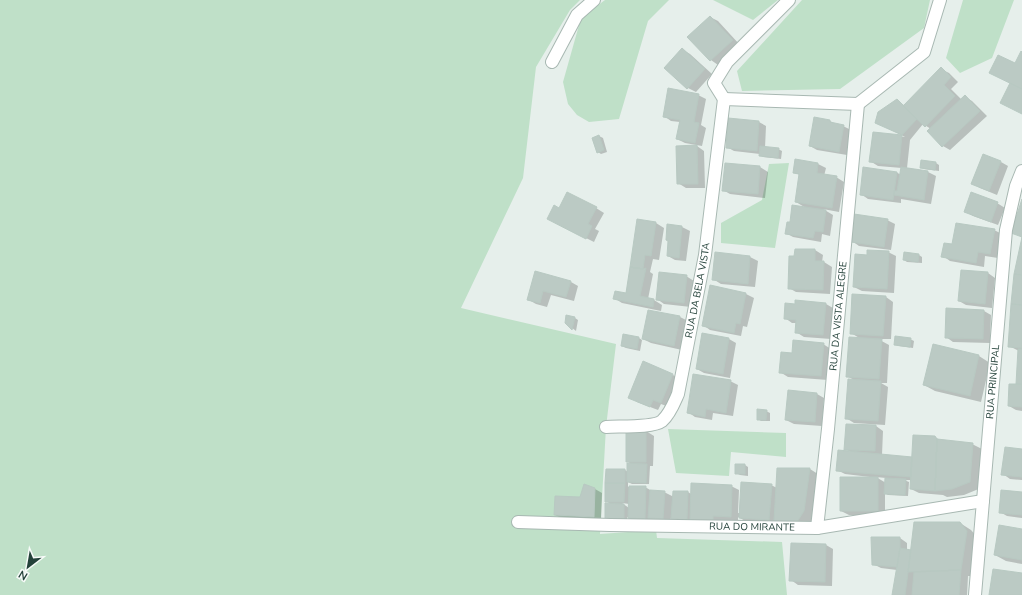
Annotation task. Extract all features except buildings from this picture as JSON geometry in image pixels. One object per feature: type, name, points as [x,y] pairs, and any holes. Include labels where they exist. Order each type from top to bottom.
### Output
[{"type":"street","points":[[552,62],[576,15],[594,0]]},
{"type":"street","points":[[789,0],[727,62],[714,83],[724,99],[858,104],[924,52],[940,0]]},
{"type":"street","name":"RUA DA BELA VISTA","points":[[606,427],[646,425],[661,422],[670,411],[678,394],[705,255],[724,99]]},
{"type":"street","name":"RUA DA VISTA ALEGRE","points":[[817,528],[828,429],[858,104]]},
{"type":"street","name":"RUA PRINCIPAL","points":[[975,595],[1006,230],[1016,186],[1022,171]]},
{"type":"street","name":"RUA DO MIRANTE","points":[[518,522],[610,526],[817,528],[983,501]]},
{"type":"green space","points":[[0,0],[580,0],[570,10],[536,67],[523,178],[461,308],[616,344],[606,427],[600,534],[656,530],[657,538],[782,542],[787,595],[0,595]]},
{"type":"green space","points":[[605,0],[669,0],[648,21],[619,119],[589,122],[577,115],[568,104],[563,82],[581,18]]},
{"type":"green space","points":[[713,0],[778,0],[753,20]]},
{"type":"green space","points":[[802,0],[930,0],[924,28],[840,89],[742,91],[737,71]]},
{"type":"green space","points":[[963,0],[1014,0],[992,58],[960,73],[946,58]]},
{"type":"green space","points":[[789,163],[775,248],[721,243],[721,223],[762,200],[769,164]]},
{"type":"green space","points":[[668,429],[786,433],[786,457],[731,452],[729,476],[676,473]]}]
